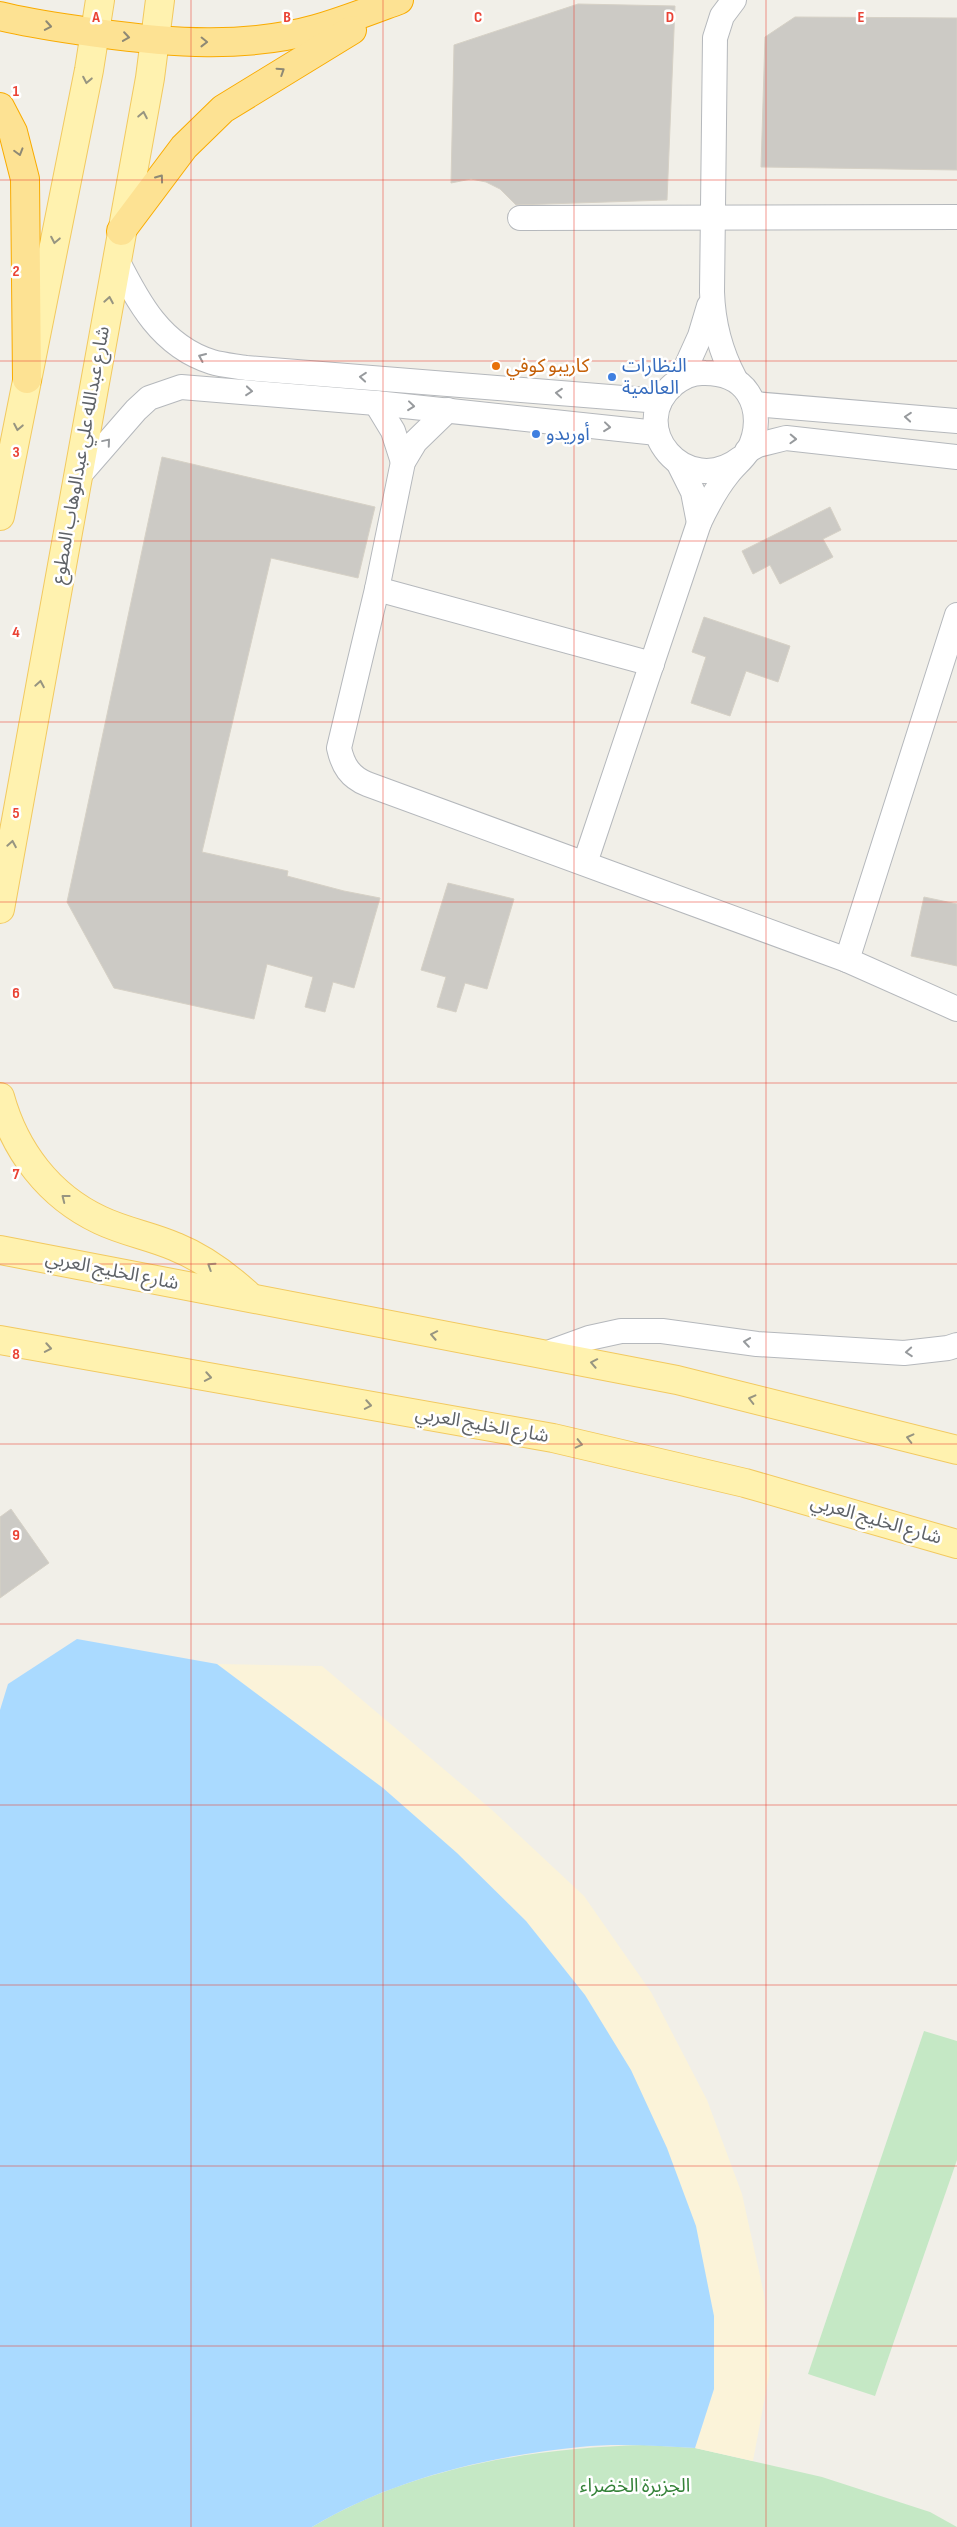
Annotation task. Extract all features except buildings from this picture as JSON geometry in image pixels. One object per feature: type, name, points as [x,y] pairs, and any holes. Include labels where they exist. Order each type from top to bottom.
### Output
[{"type":"highway","points":[[0,16],[56,28],[155,41],[212,42],[282,36],[316,29],[399,0]]},
{"type":"highway","points":[[121,231],[184,147],[223,109],[316,50],[406,0]]},
{"type":"highway","points":[[0,107],[13,132],[25,178],[27,379]]},
{"type":"main road","points":[[0,516],[96,32],[100,0]]},
{"type":"main road","name":"شارع عبدالله علي عبدالوهاب المطوع","points":[[0,909],[155,41],[160,0]]},
{"type":"main road","points":[[0,1097],[8,1122],[23,1153],[45,1180],[65,1198],[100,1220],[195,1255],[215,1267],[249,1296]]},
{"type":"main road","name":"شارع الخليج العربي","points":[[0,1250],[249,1296],[447,1337],[677,1380],[957,1450]]},
{"type":"main road","name":"شارع الخليج العربي","points":[[0,1340],[553,1438],[745,1483],[957,1544]]},
{"type":"street","points":[[585,863],[699,523],[717,489],[744,455],[756,428],[754,404],[747,391],[735,379],[720,346],[713,310],[712,292],[715,38],[722,16],[734,0]]},
{"type":"street","points":[[520,218],[957,217]]},
{"type":"street","points":[[116,258],[139,302],[155,325],[181,348],[211,361],[246,368],[660,401]]},
{"type":"street","points":[[681,378],[700,336],[712,292]]},
{"type":"street","points":[[735,379],[713,373],[695,372],[681,378],[669,388],[660,401],[656,417],[657,433],[669,456],[679,464],[689,469],[711,472],[732,465],[758,444],[786,438],[957,457]]},
{"type":"street","points":[[76,479],[123,423],[149,398],[181,387],[376,403],[657,433]]},
{"type":"street","points":[[376,403],[393,431],[403,462]]},
{"type":"street","points":[[754,404],[957,421]]},
{"type":"street","points":[[448,410],[415,442],[403,462],[377,589],[339,748],[344,766],[350,774],[367,784],[847,960],[957,1009]]},
{"type":"street","points":[[679,464],[693,492],[699,523]]},
{"type":"street","points":[[377,589],[652,664]]},
{"type":"street","points":[[847,960],[957,615]]},
{"type":"street","points":[[545,1354],[589,1338],[621,1331],[662,1331],[757,1344],[904,1353],[948,1348],[957,1345]]},
{"type":"green space","points":[[924,2031],[957,2041],[957,2160],[875,2396],[808,2374]]},
{"type":"green space","name":"الجزيرة الخضراء","points":[[644,2445],[695,2448],[822,2477],[930,2512],[957,2527],[312,2527],[350,2507],[390,2490],[430,2476],[472,2465],[558,2451]]},
{"type":"sand","points":[[217,1664],[322,1666],[492,1810],[584,1896],[651,1992],[707,2100],[742,2194],[764,2294],[770,2370],[753,2461],[695,2448],[714,2389],[714,2316],[585,1995],[526,1921],[457,1853],[383,1788]]},
{"type":"water","points":[[77,1639],[217,1664],[383,1788],[457,1853],[526,1921],[585,1995],[631,2070],[667,2148],[696,2226],[714,2316],[714,2389],[695,2448],[638,2445],[594,2446],[545,2451],[476,2464],[408,2483],[343,2510],[312,2527],[0,2527],[0,1710],[8,1684]]},
{"type":"place","name":"كاريبو كوفي","points":[[496,366]]},
{"type":"place","name":"النظارات العالمية","points":[[612,377]]},
{"type":"place","name":"أوريدو","points":[[536,434]]}]
